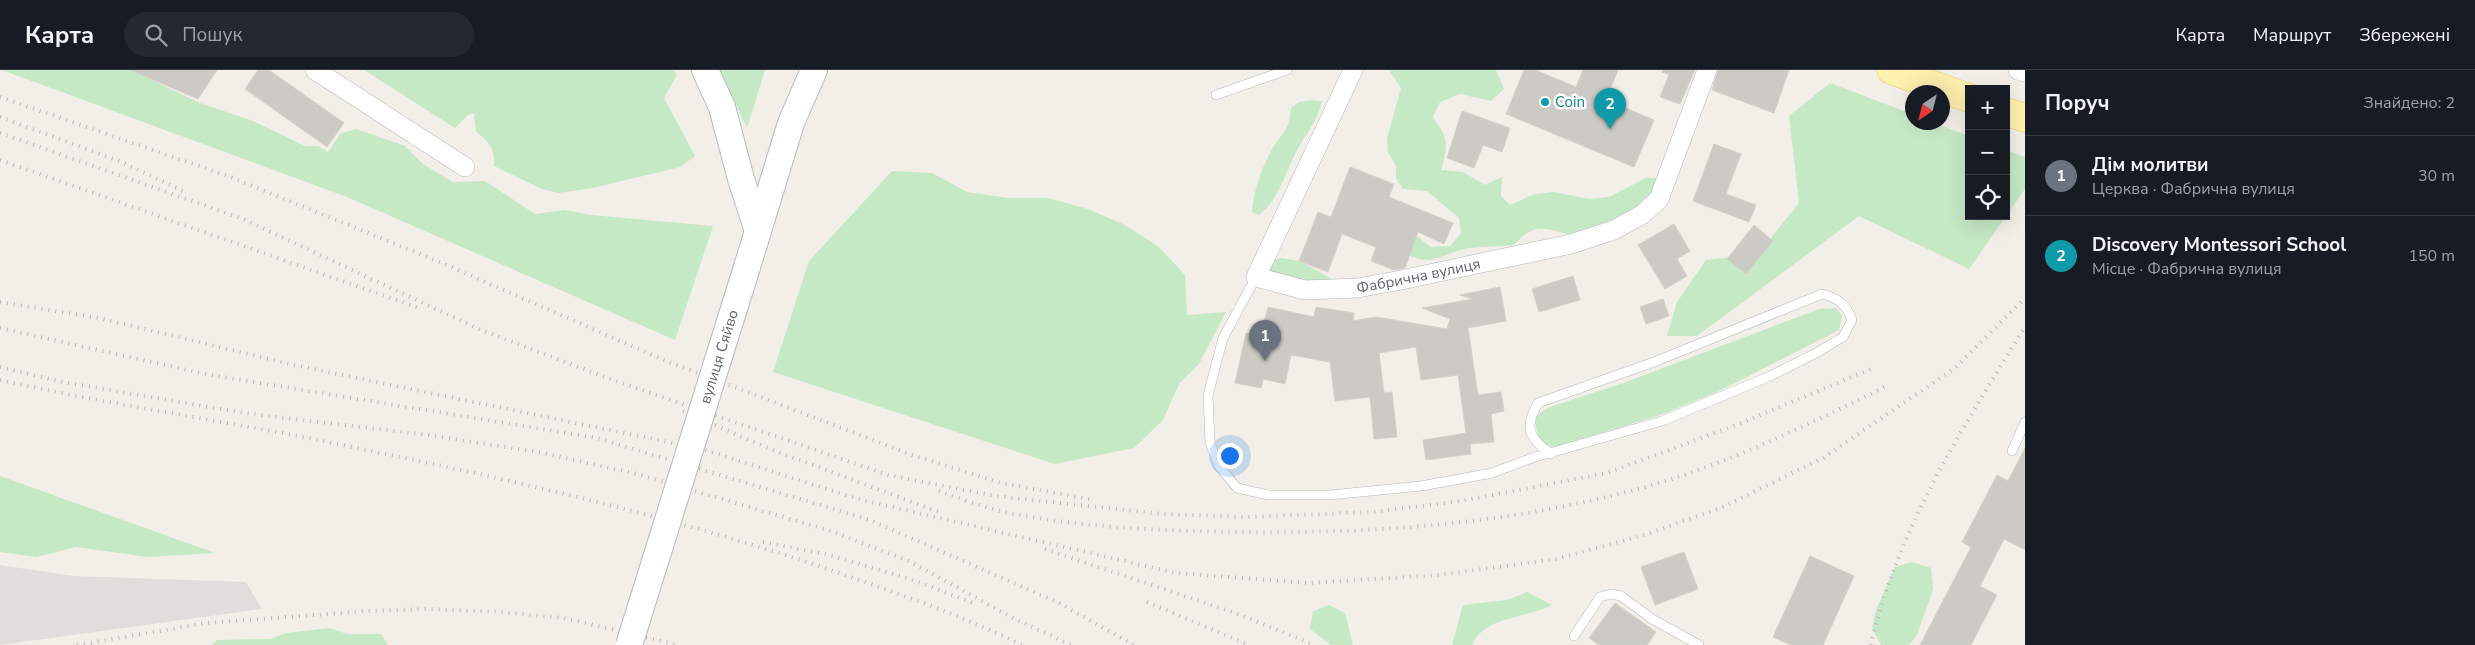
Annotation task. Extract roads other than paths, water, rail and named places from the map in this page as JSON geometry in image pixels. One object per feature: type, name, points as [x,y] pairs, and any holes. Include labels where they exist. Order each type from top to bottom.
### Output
[{"type":"main road","points":[[705,70],[722,107],[741,179],[758,230]]},
{"type":"main road","name":"вулиця Сяйво","points":[[629,645],[791,123],[814,70]]},
{"type":"main road","points":[[1891,70],[1965,97]]},
{"type":"main road","points":[[2010,113],[2025,118]]},
{"type":"street","points":[[315,70],[465,167]]},
{"type":"street","points":[[1256,277],[1353,70]]},
{"type":"street","name":"Фабрична вулиця","points":[[1256,277],[1305,290],[1358,288],[1571,244],[1614,230],[1642,214],[1659,199],[1707,70]]},
{"type":"street","points":[[2018,70],[2025,72]]},
{"type":"lane","points":[[1216,95],[1286,70]]},
{"type":"lane","points":[[1256,277],[1223,338],[1208,396],[1210,443],[1219,466],[1238,488],[1268,495],[1330,495],[1421,486],[1492,473],[1662,421],[1768,377],[1843,337],[1852,320],[1846,306],[1832,297],[1822,294],[1654,362],[1538,403],[1529,418],[1531,433],[1538,445],[1551,454]]},
{"type":"lane","points":[[2012,451],[2025,422]]},
{"type":"lane","points":[[1574,636],[1600,597],[1611,594],[1622,596],[1652,619],[1699,645]]},
{"type":"railway","points":[[0,97],[228,176],[444,264],[664,360],[912,455],[1001,483],[1094,500]]},
{"type":"railway","points":[[0,117],[119,161],[185,192]]},
{"type":"railway","points":[[0,133],[243,219],[481,330],[610,379],[888,475],[995,496],[1163,514],[1248,517],[1373,512],[1461,501],[1607,473],[1731,427],[1871,369]]},
{"type":"railway","points":[[0,160],[422,309]]},
{"type":"railway","points":[[0,302],[99,318],[294,365],[702,449],[858,499],[1176,573],[1308,583],[1440,575],[1556,559],[1638,537],[1721,508],[1823,458],[1955,368],[2025,298]]},
{"type":"railway","points":[[1871,645],[1897,560],[1934,480],[1978,403],[2025,327]]},
{"type":"railway","points":[[0,328],[205,374],[597,438],[870,520],[1057,602],[1134,645]]},
{"type":"railway","points":[[0,367],[63,382],[244,413],[428,435],[538,452],[637,474],[831,531],[911,562],[1011,617],[1071,645]]},
{"type":"railway","points":[[0,380],[371,451],[558,492],[620,508],[681,524],[804,561],[942,610],[1022,645]]},
{"type":"railway","points":[[939,491],[1004,512],[1063,522],[1123,528],[1183,531],[1292,532],[1388,529],[1436,525],[1532,512],[1580,503],[1660,483],[1758,446],[1885,387]]},
{"type":"railway","points":[[683,411],[770,449],[939,512]]},
{"type":"railway","points":[[763,542],[829,555],[910,579],[976,604]]},
{"type":"railway","points":[[1045,549],[1235,613],[1315,645]]},
{"type":"railway","points":[[1147,602],[1249,645]]},
{"type":"railway","points":[[77,645],[207,623],[366,611],[429,609],[500,612],[564,618],[678,645]]},
{"type":"place","name":"Coin","points":[[1545,102]]},
{"type":"place","name":"Discovery Montessori School","points":[[1610,129]]},
{"type":"place","name":"Дім молитви","points":[[1265,361]]}]
